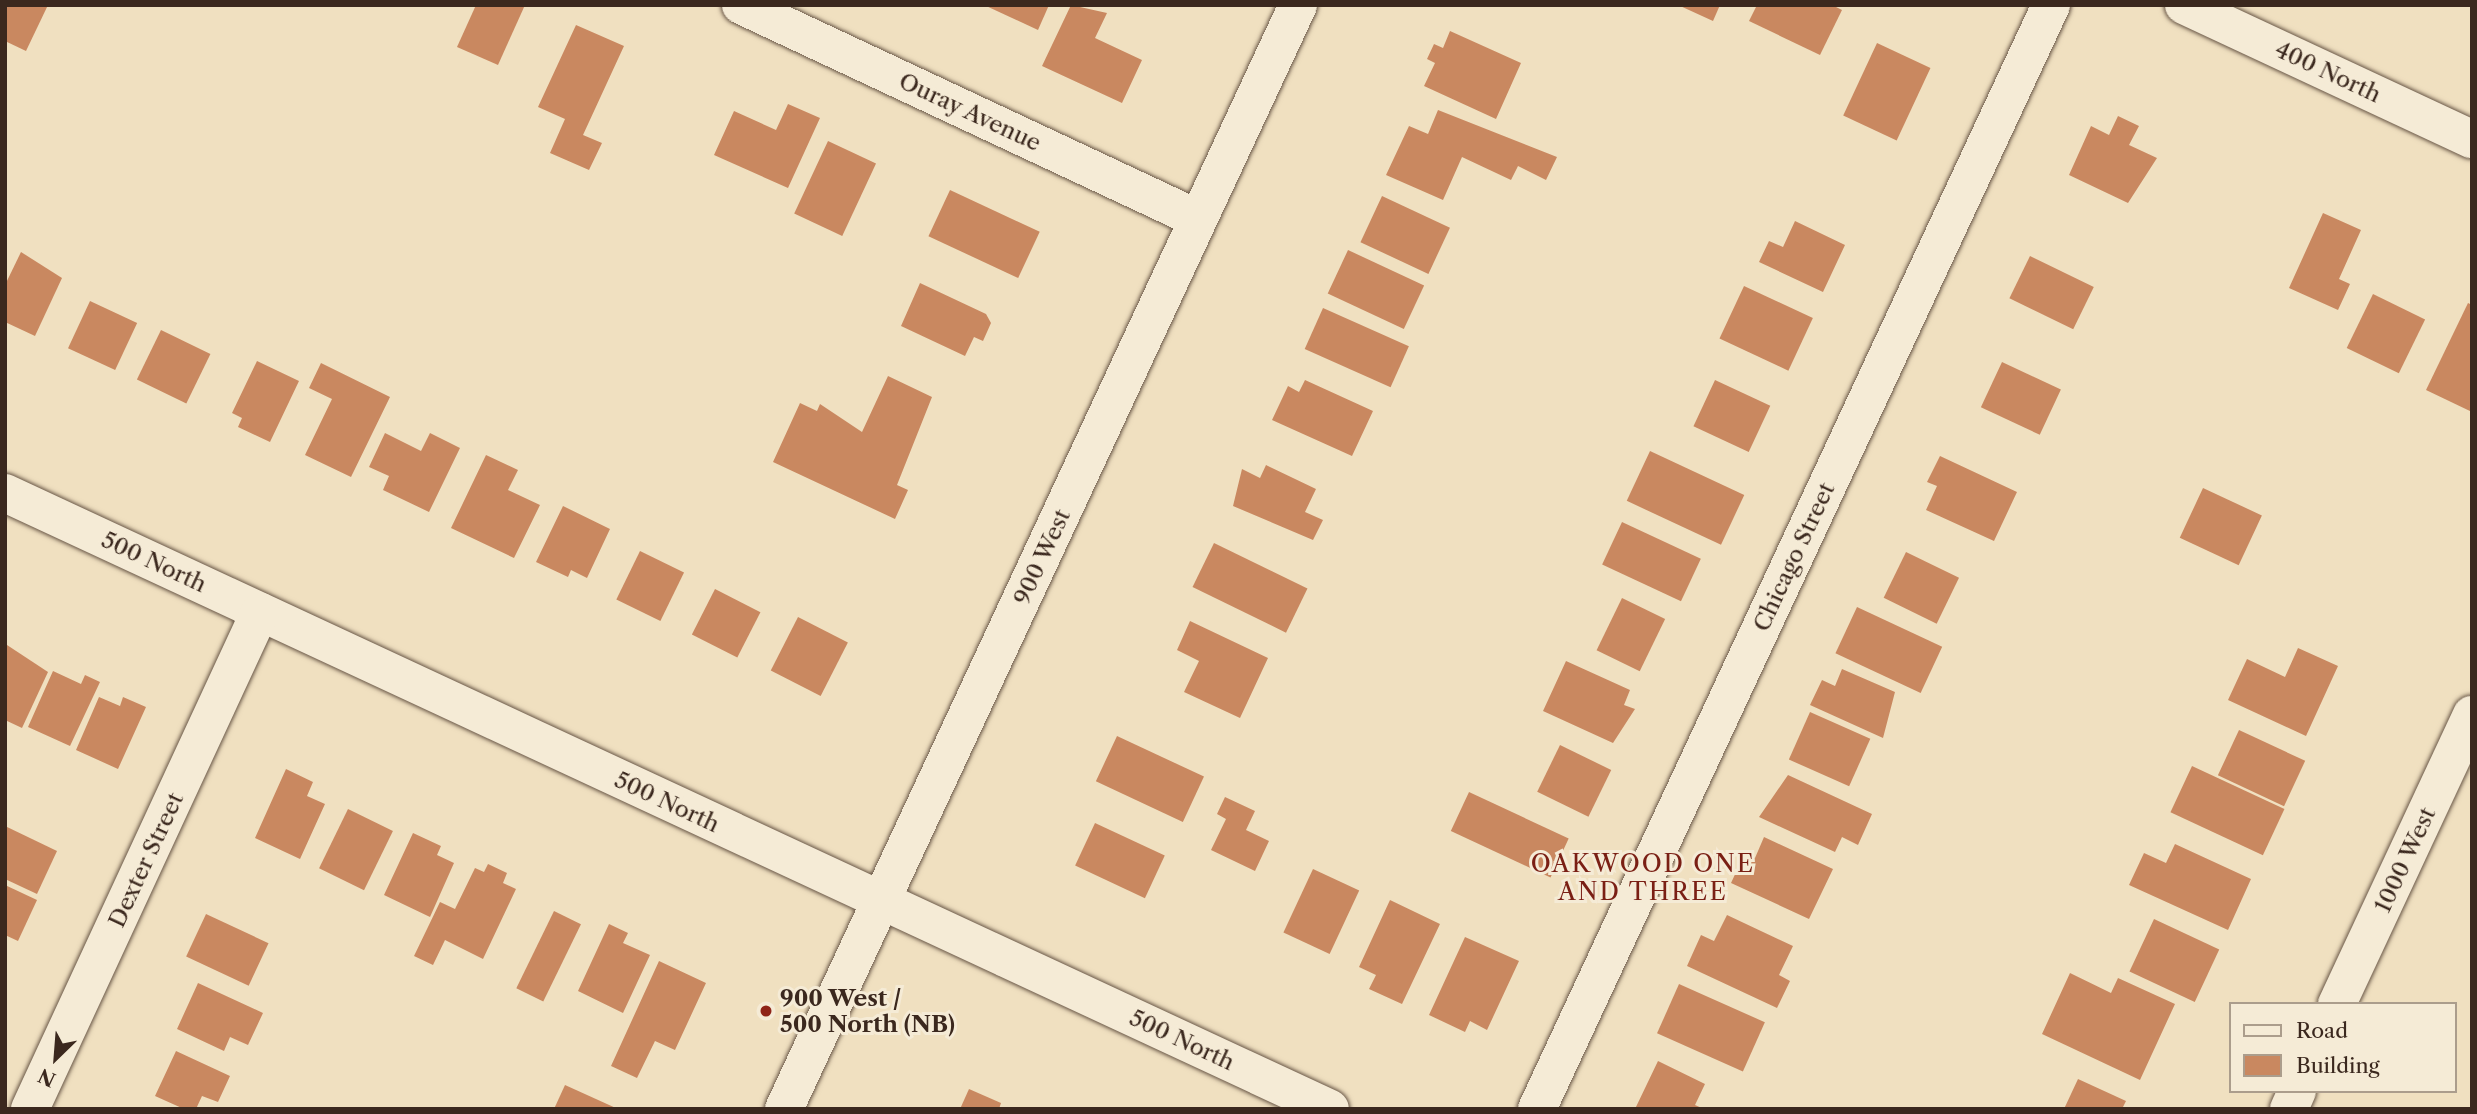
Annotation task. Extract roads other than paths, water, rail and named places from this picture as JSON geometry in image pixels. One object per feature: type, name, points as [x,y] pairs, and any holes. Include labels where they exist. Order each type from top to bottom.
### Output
[{"type":"street","name":"Ouray Avenue","points":[[741,5],[1199,219]]},
{"type":"street","name":"900 West","points":[[784,1109],[1298,5]]},
{"type":"street","name":"Chicago Street","points":[[1537,1109],[2051,5]]},
{"type":"street","name":"400 North","points":[[2184,5],[2472,139]]},
{"type":"street","name":"500 North","points":[[5,493],[1330,1109]]},
{"type":"street","name":"Dexter Street","points":[[30,1109],[260,612]]},
{"type":"street","name":"1000 West","points":[[2338,1002],[2472,715]]},
{"type":"street","points":[[2288,1109],[2296,1093]]},
{"type":"place","name":"900 West / 500 North (NB)","points":[[766,1011]]},
{"type":"district","name":"OAKWOOD ONE AND THREE","points":[[1643,878]]}]
